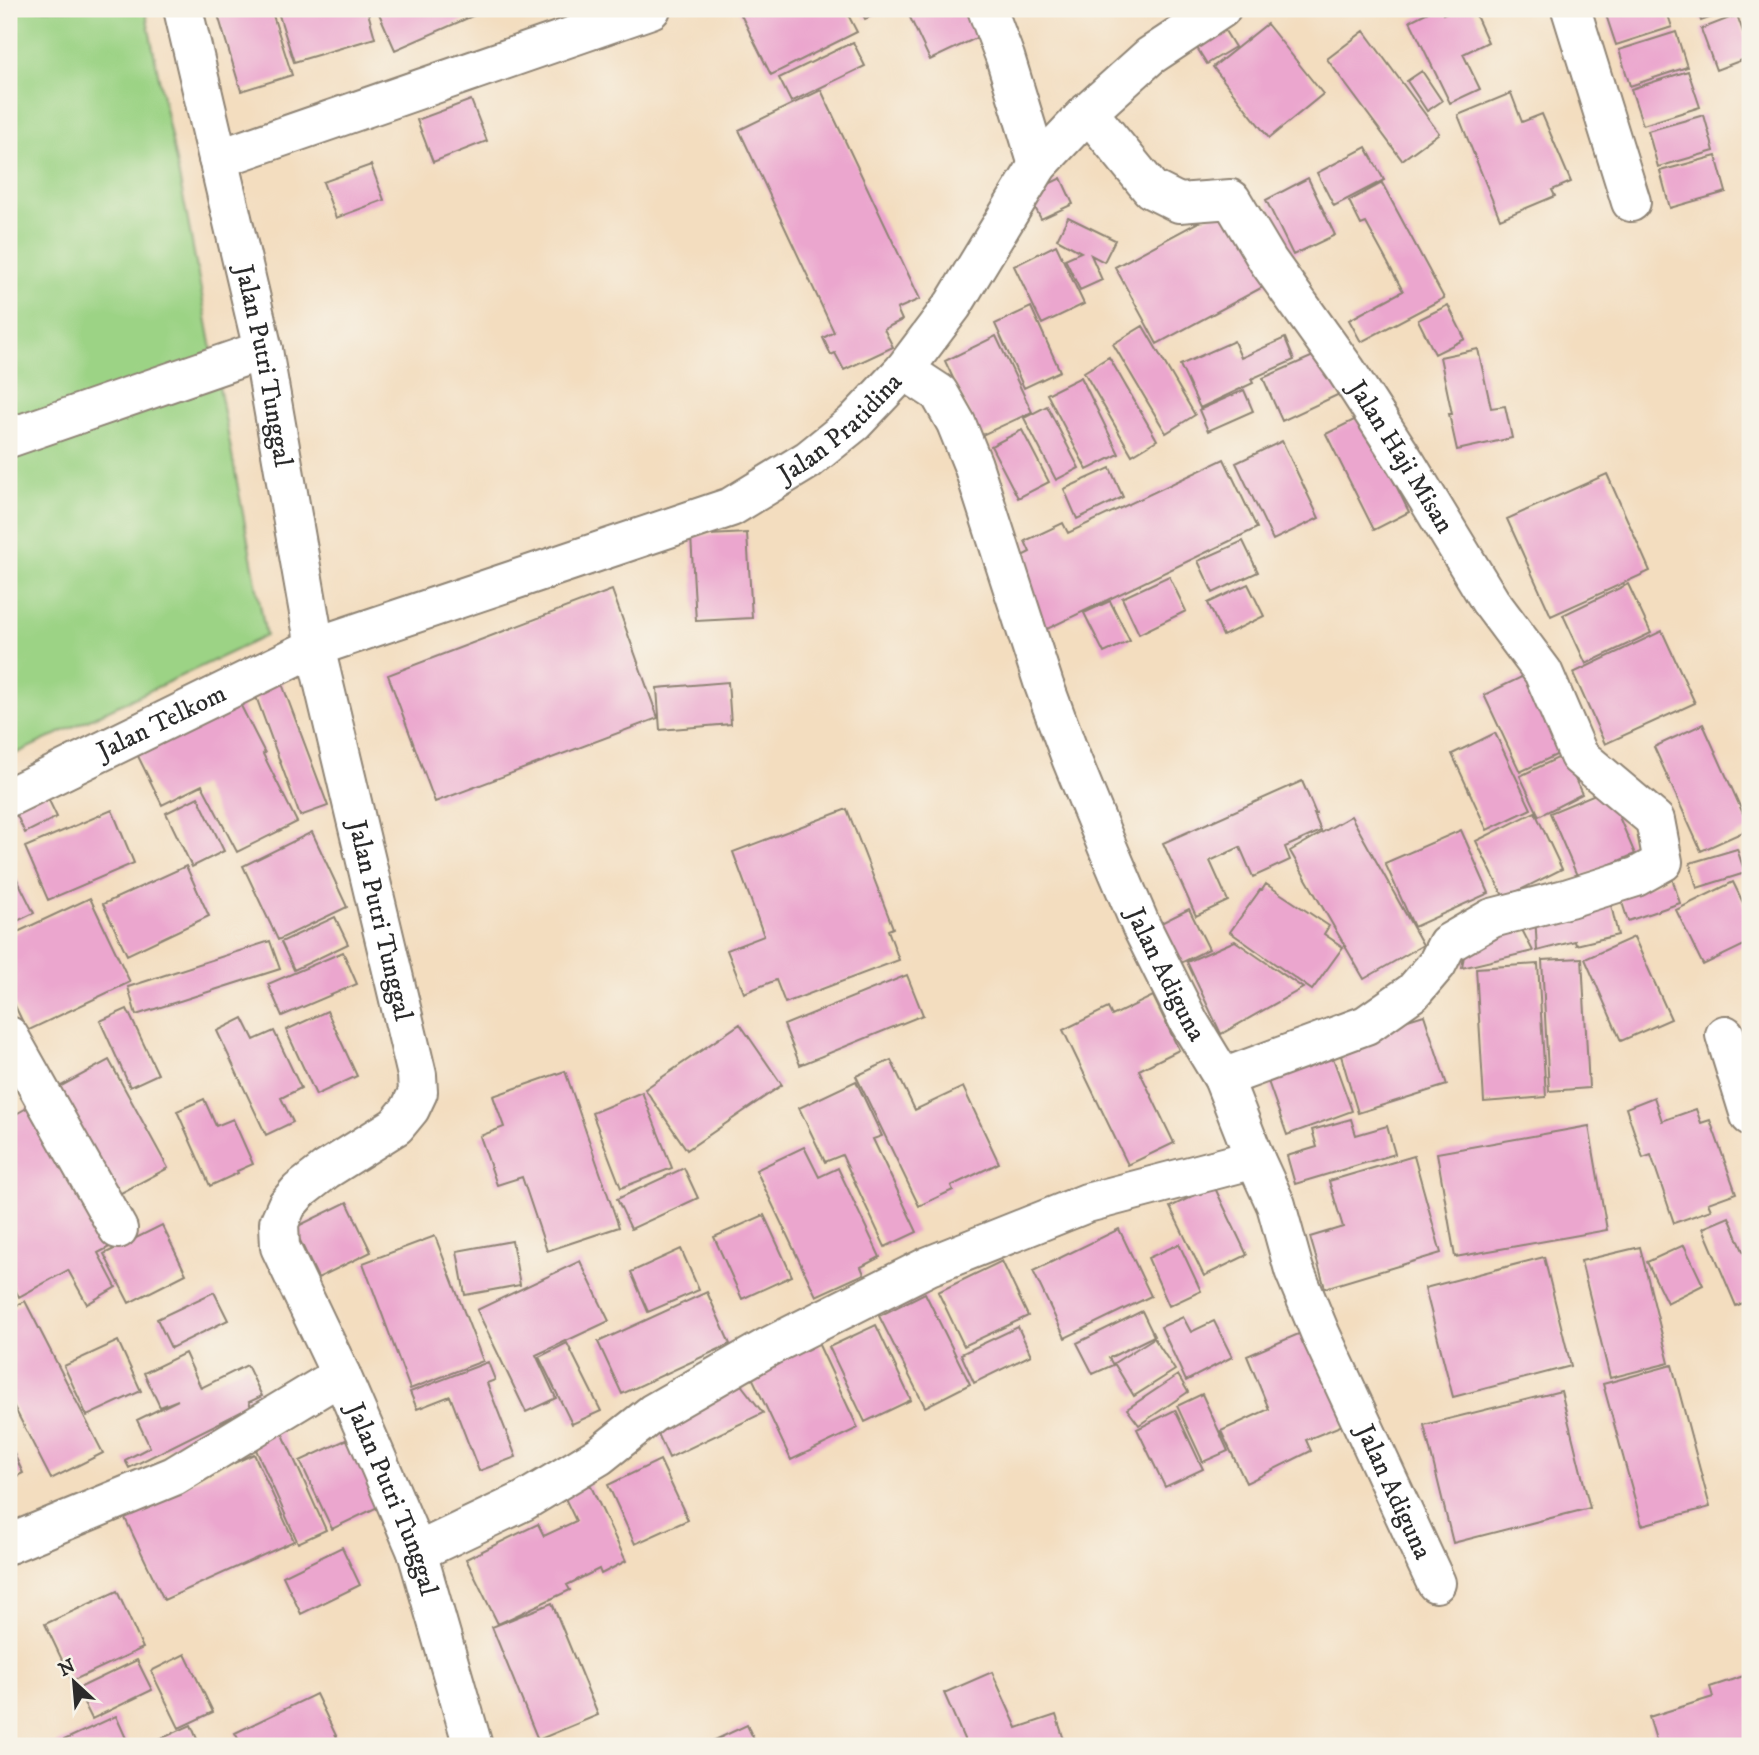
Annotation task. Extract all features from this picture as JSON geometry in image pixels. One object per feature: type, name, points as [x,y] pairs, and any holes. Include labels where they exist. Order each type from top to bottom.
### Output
[{"type":"street","name":"Jalan Putri Tunggal","points":[[183,9],[263,350],[315,647],[418,1084],[418,1092],[410,1110],[396,1126],[326,1170],[299,1191],[287,1205],[279,1223],[280,1247],[341,1375],[417,1552],[473,1746]]},
{"type":"street","points":[[218,159],[651,9]]},
{"type":"street","points":[[987,9],[1005,57],[1038,166]]},
{"type":"street","name":"Jalan Pratidina","points":[[315,647],[731,507],[808,460],[853,423],[904,370],[953,305],[1038,166],[1088,112],[1150,56],[1221,9]]},
{"type":"street","points":[[1571,9],[1631,202]]},
{"type":"street","name":"Jalan Haji Misan","points":[[1088,112],[1151,189],[1179,203],[1231,199],[1268,261],[1346,370],[1490,601],[1543,671],[1579,756],[1656,820],[1662,862],[1636,877],[1492,918],[1447,944],[1437,964],[1413,992],[1366,1025],[1223,1078]]},
{"type":"street","points":[[9,438],[263,350]]},
{"type":"street","name":"Jalan Adiguna","points":[[904,370],[939,393],[956,423],[973,465],[1044,685],[1076,771],[1142,926],[1189,1023],[1223,1078],[1276,1205],[1294,1270],[1321,1335],[1436,1583]]},
{"type":"street","name":"Jalan Telkom","points":[[9,797],[315,647]]},
{"type":"street","points":[[1725,1035],[1750,1116]]},
{"type":"street","points":[[9,1036],[118,1229]]},
{"type":"street","points":[[417,1552],[524,1502],[599,1457],[653,1413],[768,1347],[929,1266],[1087,1203],[1255,1159]]},
{"type":"street","points":[[9,1544],[174,1476],[341,1375]]},
{"type":"green space","points":[[9,9],[145,9],[266,636],[9,757],[9,66],[13,64],[9,53]]},
{"type":"building","points":[[239,9],[271,9],[292,75],[241,91],[218,15]]},
{"type":"building","points":[[277,9],[367,9],[375,38],[294,62]]},
{"type":"building","points":[[377,9],[483,9],[484,11],[395,50]]},
{"type":"building","points":[[738,9],[845,9],[857,32],[771,75]]},
{"type":"building","points":[[860,9],[887,9],[865,19]]},
{"type":"building","points":[[906,9],[981,9],[991,31],[930,60]]},
{"type":"building","points":[[1434,9],[1441,9],[1443,14],[1454,9],[1473,9],[1488,42],[1463,54],[1480,89],[1450,103],[1410,21]]},
{"type":"building","points":[[1604,9],[1666,9],[1672,27],[1616,45]]},
{"type":"building","points":[[1697,9],[1734,9],[1701,21]]},
{"type":"building","points":[[1737,15],[1750,57],[1716,70],[1701,29]]},
{"type":"building","points":[[1267,24],[1323,94],[1269,138],[1213,67]]},
{"type":"building","points":[[1222,26],[1235,47],[1207,64],[1194,43]]},
{"type":"building","points":[[1364,31],[1439,133],[1402,160],[1327,59]]},
{"type":"building","points":[[1676,32],[1687,67],[1630,86],[1619,50]]},
{"type":"building","points":[[853,42],[865,66],[791,102],[779,78]]},
{"type":"building","points":[[1422,71],[1442,101],[1427,111],[1407,81]]},
{"type":"building","points":[[1688,71],[1700,107],[1643,125],[1631,89]]},
{"type":"building","points":[[821,90],[920,299],[897,309],[902,320],[884,329],[893,347],[844,370],[835,353],[831,355],[823,338],[834,332],[739,130]]},
{"type":"building","points":[[1511,93],[1522,122],[1542,114],[1571,182],[1552,190],[1555,196],[1500,219],[1458,115]]},
{"type":"building","points":[[471,100],[487,141],[433,162],[417,120]]},
{"type":"building","points":[[1704,115],[1714,151],[1658,167],[1648,131]]},
{"type":"building","points":[[1366,147],[1384,180],[1334,206],[1317,173]]},
{"type":"building","points":[[1716,156],[1726,192],[1670,208],[1660,171]]},
{"type":"building","points":[[371,165],[384,200],[336,218],[323,182]]},
{"type":"building","points":[[1061,178],[1073,204],[1041,219],[1028,194]]},
{"type":"building","points":[[1308,178],[1335,235],[1293,255],[1266,200]]},
{"type":"building","points":[[1382,183],[1444,298],[1361,342],[1349,320],[1403,291],[1366,223],[1361,225],[1349,201]]},
{"type":"building","points":[[1232,204],[1274,281],[1157,344],[1115,267]]},
{"type":"building","points":[[1068,217],[1115,240],[1104,262],[1091,255],[1102,280],[1080,290],[1065,259],[1081,252],[1057,239]]},
{"type":"building","points":[[1056,245],[1084,304],[1042,324],[1014,266]]},
{"type":"building","points":[[1448,305],[1465,339],[1435,354],[1418,320]]},
{"type":"building","points":[[1031,307],[1060,371],[1024,388],[995,324]]},
{"type":"building","points":[[1143,326],[1195,415],[1166,433],[1113,344]]},
{"type":"building","points":[[996,336],[1032,412],[980,436],[945,361]]},
{"type":"building","points":[[1285,338],[1294,360],[1251,379],[1253,383],[1200,408],[1180,365],[1234,341],[1241,358]]},
{"type":"building","points":[[1478,349],[1491,408],[1505,406],[1512,438],[1457,450],[1440,357]]},
{"type":"building","points":[[1327,350],[1346,391],[1282,421],[1263,378]]},
{"type":"building","points":[[1109,357],[1157,440],[1132,455],[1084,372]]},
{"type":"building","points":[[1081,377],[1119,454],[1087,470],[1047,394]]},
{"type":"building","points":[[1244,390],[1253,411],[1208,431],[1199,410]]},
{"type":"building","points":[[1047,406],[1079,468],[1056,480],[1024,418]]},
{"type":"building","points":[[1362,416],[1409,512],[1374,530],[1326,434]]},
{"type":"building","points":[[1022,430],[1049,482],[1018,498],[991,446]]},
{"type":"building","points":[[1282,441],[1319,518],[1273,540],[1236,463]]},
{"type":"building","points":[[1224,459],[1257,528],[1045,630],[1012,561],[1030,552],[1025,541],[1063,523],[1068,533]]},
{"type":"building","points":[[1110,468],[1123,497],[1077,519],[1064,489]]},
{"type":"building","points":[[1607,474],[1650,571],[1551,616],[1507,519]]},
{"type":"building","points":[[747,533],[752,618],[696,621],[691,536]]},
{"type":"building","points":[[1243,541],[1258,572],[1213,593],[1198,561]]},
{"type":"building","points":[[1169,576],[1186,611],[1139,634],[1122,598]]},
{"type":"building","points":[[1248,584],[1264,616],[1223,636],[1208,603]]},
{"type":"building","points":[[1628,584],[1651,633],[1586,664],[1563,615]]},
{"type":"building","points":[[612,590],[658,718],[435,802],[388,675]]},
{"type":"building","points":[[1110,601],[1130,641],[1104,653],[1084,613]]},
{"type":"building","points":[[1662,631],[1695,703],[1605,744],[1573,673]]},
{"type":"building","points":[[1532,672],[1569,749],[1520,772],[1484,695]]},
{"type":"building","points":[[281,681],[328,806],[300,816],[254,691]]},
{"type":"building","points":[[728,682],[731,724],[660,730],[657,688]]},
{"type":"building","points":[[238,700],[297,822],[237,852],[202,785],[162,805],[136,752]]},
{"type":"building","points":[[1703,724],[1750,829],[1701,851],[1654,747]]},
{"type":"building","points":[[1495,733],[1531,809],[1487,830],[1452,754]]},
{"type":"building","points":[[1564,755],[1582,794],[1539,816],[1520,776]]},
{"type":"building","points":[[1302,781],[1321,831],[1285,847],[1290,860],[1253,877],[1240,847],[1210,861],[1228,901],[1196,916],[1163,843]]},
{"type":"building","points":[[1607,789],[1635,854],[1578,878],[1550,813]]},
{"type":"building","points":[[44,790],[57,817],[25,833],[12,805]]},
{"type":"building","points":[[198,797],[224,851],[192,867],[166,813]]},
{"type":"building","points":[[847,809],[893,928],[888,930],[899,960],[785,1003],[776,980],[744,993],[727,950],[764,936],[733,852]]},
{"type":"building","points":[[112,810],[134,863],[48,900],[25,847]]},
{"type":"building","points":[[1535,812],[1562,869],[1504,898],[1476,841]]},
{"type":"building","points":[[1351,816],[1423,945],[1364,979],[1290,851]]},
{"type":"building","points":[[1461,830],[1489,893],[1414,927],[1385,863]]},
{"type":"building","points":[[312,832],[347,907],[278,940],[243,866]]},
{"type":"building","points":[[1737,849],[1745,873],[1697,888],[1690,863]]},
{"type":"building","points":[[9,863],[34,913],[9,925]]},
{"type":"building","points":[[186,866],[209,916],[127,955],[103,904]]},
{"type":"building","points":[[1672,878],[1680,903],[1628,921],[1620,896]]},
{"type":"building","points":[[1733,882],[1750,917],[1750,959],[1744,945],[1703,965],[1676,910]]},
{"type":"building","points":[[1266,884],[1329,926],[1324,934],[1343,947],[1312,990],[1230,932]]},
{"type":"building","points":[[90,898],[130,982],[27,1031],[9,993],[9,936]]},
{"type":"building","points":[[1611,905],[1618,935],[1576,945],[1575,941],[1537,951],[1535,913],[1578,914]]},
{"type":"building","points":[[1189,909],[1209,949],[1179,964],[1159,924]]},
{"type":"building","points":[[335,917],[348,944],[294,970],[281,942]]},
{"type":"building","points":[[1517,920],[1533,951],[1462,968],[1467,937]]},
{"type":"building","points":[[1634,937],[1671,1019],[1621,1041],[1585,959]]},
{"type":"building","points":[[270,941],[280,969],[136,1015],[128,987]]},
{"type":"building","points":[[1235,941],[1303,988],[1221,1034],[1187,962]]},
{"type":"building","points":[[343,952],[357,984],[282,1016],[268,984]]},
{"type":"building","points":[[1582,958],[1589,1088],[1549,1091],[1542,960]]},
{"type":"building","points":[[1538,964],[1546,1097],[1484,1102],[1476,968]]},
{"type":"building","points":[[907,975],[923,1015],[800,1065],[784,1025]]},
{"type":"building","points":[[1153,996],[1179,1050],[1139,1070],[1174,1143],[1128,1165],[1063,1030],[1108,1008],[1112,1016]]},
{"type":"building","points":[[127,1009],[158,1074],[130,1087],[100,1021]]},
{"type":"building","points":[[327,1011],[357,1076],[316,1095],[286,1030]]},
{"type":"building","points":[[1424,1015],[1447,1085],[1358,1113],[1337,1042]]},
{"type":"building","points":[[243,1018],[254,1040],[274,1031],[301,1088],[281,1098],[293,1122],[266,1135],[217,1031]]},
{"type":"building","points":[[740,1024],[782,1085],[687,1150],[645,1089]]},
{"type":"building","points":[[1329,1047],[1352,1111],[1287,1135],[1264,1070]]},
{"type":"building","points":[[109,1060],[168,1168],[108,1200],[50,1092]]},
{"type":"building","points":[[891,1060],[915,1110],[963,1087],[999,1163],[951,1186],[953,1190],[919,1206],[856,1076]]},
{"type":"building","points":[[565,1071],[619,1227],[547,1251],[522,1177],[497,1185],[480,1136],[504,1127],[493,1096]]},
{"type":"building","points":[[856,1081],[882,1136],[873,1139],[917,1232],[885,1247],[842,1155],[825,1162],[799,1108]]},
{"type":"building","points":[[642,1092],[672,1168],[621,1188],[592,1113]]},
{"type":"building","points":[[1654,1097],[1662,1121],[1696,1109],[1701,1123],[1710,1120],[1736,1193],[1708,1203],[1711,1210],[1674,1223],[1651,1155],[1643,1158],[1626,1108]]},
{"type":"building","points":[[204,1099],[216,1126],[233,1119],[253,1164],[210,1186],[177,1111]]},
{"type":"building","points":[[41,1100],[119,1242],[98,1253],[116,1287],[87,1304],[68,1270],[19,1297],[9,1278],[9,1118]]},
{"type":"building","points":[[1351,1119],[1356,1135],[1387,1126],[1395,1154],[1295,1184],[1287,1156],[1317,1147],[1312,1130]]},
{"type":"building","points":[[1589,1126],[1607,1230],[1455,1257],[1437,1153]]},
{"type":"building","points":[[804,1147],[819,1177],[838,1168],[880,1257],[861,1267],[864,1274],[816,1296],[756,1170]]},
{"type":"building","points":[[1414,1156],[1441,1253],[1325,1288],[1310,1237],[1343,1227],[1329,1181]]},
{"type":"building","points":[[684,1168],[698,1198],[631,1229],[617,1199]]},
{"type":"building","points":[[1214,1186],[1247,1255],[1204,1276],[1170,1207]]},
{"type":"building","points":[[347,1202],[371,1252],[318,1278],[294,1228]]},
{"type":"building","points":[[764,1215],[792,1276],[742,1299],[714,1237]]},
{"type":"building","points":[[1729,1217],[1750,1268],[1750,1300],[1736,1306],[1703,1228]]},
{"type":"building","points":[[162,1225],[186,1274],[129,1303],[104,1254]]},
{"type":"building","points":[[1119,1229],[1151,1296],[1065,1338],[1033,1271]]},
{"type":"building","points":[[435,1236],[483,1361],[410,1389],[363,1263]]},
{"type":"building","points":[[512,1241],[520,1285],[465,1295],[457,1251]]},
{"type":"building","points":[[1179,1244],[1201,1291],[1169,1306],[1148,1258]]},
{"type":"building","points":[[1684,1245],[1703,1285],[1667,1303],[1647,1262]]},
{"type":"building","points":[[1640,1247],[1669,1363],[1610,1378],[1581,1261]]},
{"type":"building","points":[[681,1249],[699,1290],[648,1312],[631,1272]]},
{"type":"building","points":[[1544,1257],[1571,1366],[1453,1397],[1425,1288]]},
{"type":"building","points":[[580,1261],[609,1321],[536,1355],[556,1398],[526,1412],[477,1310]]},
{"type":"building","points":[[1002,1261],[1028,1316],[964,1346],[938,1292]]},
{"type":"building","points":[[214,1292],[228,1320],[171,1348],[157,1319]]},
{"type":"building","points":[[707,1292],[730,1344],[622,1394],[598,1342]]},
{"type":"building","points":[[925,1293],[970,1384],[925,1407],[879,1316]]},
{"type":"building","points":[[25,1301],[103,1453],[51,1479],[9,1397],[9,1309]]},
{"type":"building","points":[[1142,1311],[1154,1336],[1109,1358],[1113,1365],[1093,1374],[1077,1343]]},
{"type":"building","points":[[1183,1317],[1191,1332],[1214,1321],[1232,1357],[1186,1381],[1161,1327]]},
{"type":"building","points":[[876,1325],[911,1400],[865,1422],[829,1347]]},
{"type":"building","points":[[1018,1327],[1031,1355],[974,1383],[961,1354]]},
{"type":"building","points":[[1315,1327],[1355,1420],[1306,1440],[1311,1451],[1246,1483],[1221,1431],[1269,1409],[1247,1356]]},
{"type":"building","points":[[1154,1338],[1175,1370],[1134,1396],[1114,1363]]},
{"type":"building","points":[[118,1341],[141,1391],[87,1416],[64,1366]]},
{"type":"building","points":[[567,1343],[601,1411],[572,1424],[539,1357]]},
{"type":"building","points":[[818,1343],[858,1428],[791,1460],[751,1375]]},
{"type":"building","points":[[185,1353],[201,1388],[247,1365],[262,1396],[249,1402],[251,1407],[129,1468],[125,1460],[150,1447],[137,1420],[178,1400],[160,1407],[144,1373]]},
{"type":"building","points":[[488,1362],[495,1380],[487,1383],[516,1457],[479,1471],[450,1396],[417,1409],[410,1392]]},
{"type":"building","points":[[1672,1365],[1710,1507],[1642,1525],[1603,1384]]},
{"type":"building","points":[[732,1373],[763,1413],[669,1458],[654,1425]]},
{"type":"building","points":[[1178,1375],[1188,1392],[1139,1425],[1127,1409]]},
{"type":"building","points":[[1561,1391],[1590,1508],[1453,1543],[1424,1425]]},
{"type":"building","points":[[1202,1394],[1228,1451],[1203,1462],[1177,1406]]},
{"type":"building","points":[[1175,1410],[1203,1469],[1165,1487],[1137,1429]]},
{"type":"building","points":[[281,1430],[326,1530],[298,1543],[253,1443]]},
{"type":"building","points":[[352,1437],[384,1504],[332,1529],[300,1461]]},
{"type":"building","points":[[9,1443],[23,1473],[9,1480]]},
{"type":"building","points":[[254,1454],[294,1541],[164,1600],[123,1514]]},
{"type":"building","points":[[660,1460],[688,1520],[635,1544],[608,1485]]},
{"type":"building","points":[[588,1480],[626,1561],[601,1574],[599,1569],[567,1585],[570,1590],[498,1624],[466,1559],[538,1524],[544,1536],[576,1521],[562,1492]]},
{"type":"building","points":[[342,1547],[360,1585],[301,1614],[283,1576]]},
{"type":"building","points":[[117,1591],[143,1648],[72,1681],[45,1624]]},
{"type":"building","points":[[552,1603],[598,1715],[538,1740],[492,1627]]},
{"type":"building","points":[[185,1654],[213,1712],[179,1728],[151,1671]]},
{"type":"building","points":[[137,1660],[152,1690],[92,1719],[77,1689]]},
{"type":"building","points":[[992,1672],[1017,1728],[1056,1715],[1066,1746],[967,1746],[944,1693]]},
{"type":"building","points":[[1750,1674],[1750,1746],[1658,1746],[1649,1717],[1713,1697],[1710,1687]]},
{"type":"building","points":[[316,1694],[341,1746],[242,1746],[235,1733]]},
{"type":"building","points":[[116,1716],[129,1745],[127,1746],[51,1746]]},
{"type":"building","points":[[191,1725],[200,1746],[145,1746]]},
{"type":"building","points":[[747,1725],[757,1746],[702,1746]]}]
